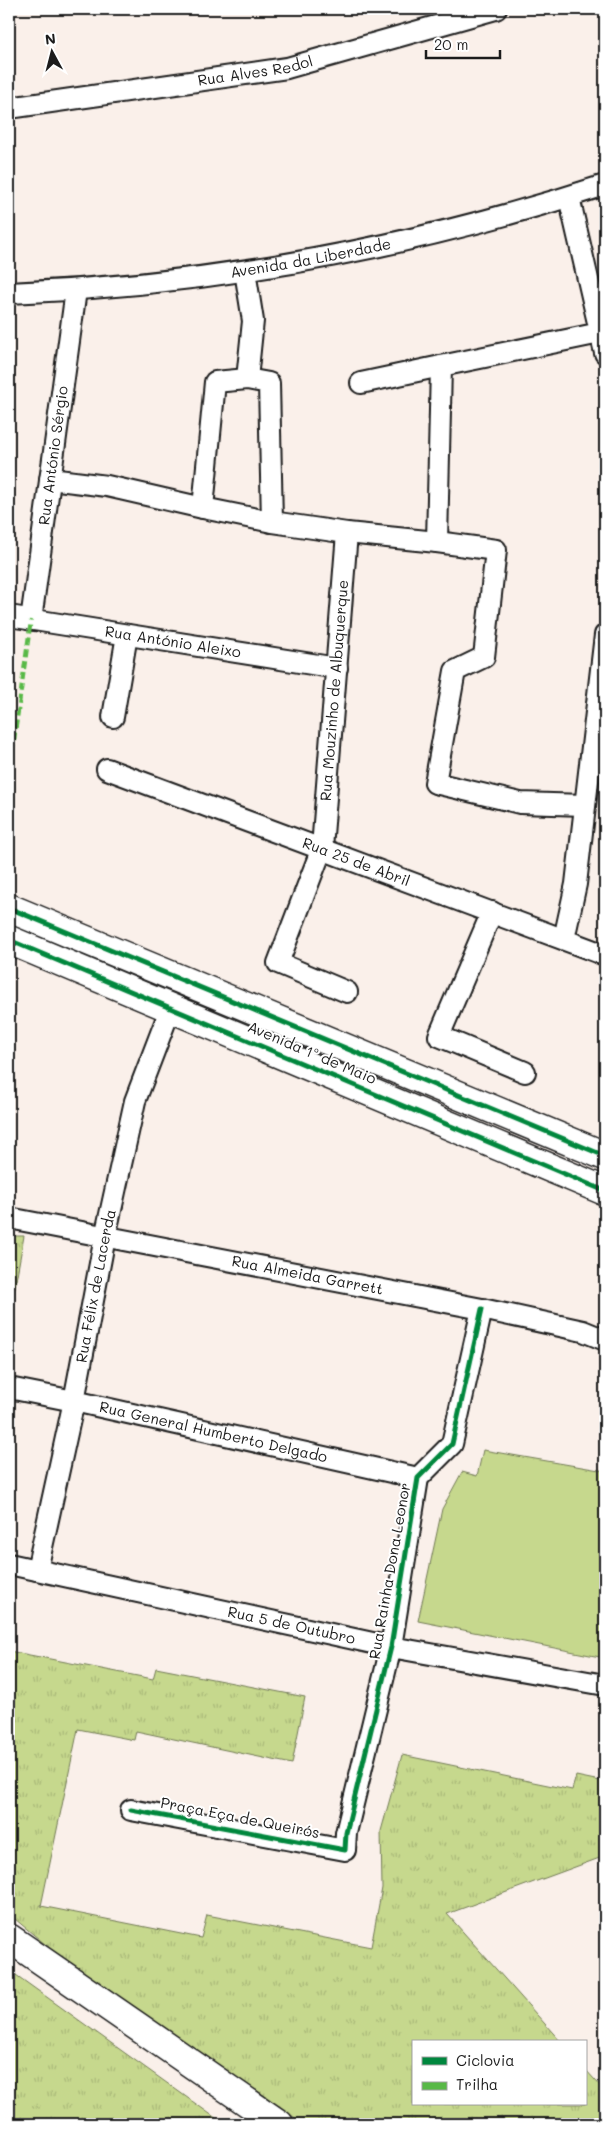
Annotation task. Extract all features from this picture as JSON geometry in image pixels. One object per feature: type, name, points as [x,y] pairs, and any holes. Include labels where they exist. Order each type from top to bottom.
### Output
[{"type":"main road","name":"Avenida 1º de Maio","points":[[9,908],[605,1156]]},
{"type":"main road","name":"Avenida 1º de Maio","points":[[9,940],[605,1191]]},
{"type":"main road","points":[[9,1938],[279,2124]]},
{"type":"street","name":"Rua Alves Redol","points":[[9,108],[288,68],[496,9]]},
{"type":"street","name":"Avenida da Liberdade","points":[[9,293],[76,290],[161,282],[245,271],[399,243],[569,197],[605,185]]},
{"type":"street","points":[[569,197],[605,354]]},
{"type":"street","points":[[245,271],[253,321],[248,380]]},
{"type":"street","name":"Rua António Sérgio","points":[[31,620],[76,290]]},
{"type":"street","points":[[361,383],[600,333]]},
{"type":"street","points":[[437,542],[441,366]]},
{"type":"street","points":[[203,508],[215,382],[248,380],[269,383],[272,522]]},
{"type":"street","points":[[50,479],[107,486],[272,522],[347,533],[496,550],[484,657],[455,671],[436,783],[520,803],[585,805]]},
{"type":"street","name":"Rua Mouzinho de Albuquerque","points":[[322,848],[347,533]]},
{"type":"street","name":"Rua António Aleixo","points":[[9,616],[337,668]]},
{"type":"street","points":[[113,717],[127,635]]},
{"type":"street","points":[[564,939],[576,884],[605,635]]},
{"type":"street","name":"Rua 25 de Abril","points":[[107,769],[605,955]]},
{"type":"street","points":[[322,848],[278,963],[347,992]]},
{"type":"street","points":[[492,912],[439,1036],[525,1072]]},
{"type":"street","name":"Rua Félix de Lacerda","points":[[37,1570],[74,1401],[105,1237],[135,1101],[171,1007]]},
{"type":"street","name":"Rua Almeida Garrett","points":[[9,1218],[482,1309],[583,1331],[605,1340]]},
{"type":"street","name":"Rua Rainha Dona Leonor","points":[[345,1850],[346,1833],[391,1647],[418,1478],[452,1444],[482,1309]]},
{"type":"street","name":"Rua General Humberto Delgado","points":[[9,1388],[418,1478]]},
{"type":"street","name":"Rua 5 de Outubro","points":[[9,1564],[391,1647],[605,1685]]},
{"type":"street","name":"Praça Eça de Queirós","points":[[131,1810],[345,1850]]},
{"type":"green space","points":[[9,1236],[24,1236],[9,1320]]},
{"type":"green space","points":[[483,1450],[605,1471],[605,1658],[418,1621],[442,1509],[462,1472],[477,1476]]},
{"type":"green space","points":[[9,1651],[153,1679],[156,1668],[305,1697],[292,1764],[136,1731],[134,1740],[78,1729],[41,1906],[201,1938],[207,1915],[371,1947],[382,1888],[381,1831],[402,1755],[572,1790],[576,1776],[605,1782],[605,1856],[447,1914],[559,2040],[412,2040],[412,2106],[586,2106],[586,2070],[605,2091],[605,2124],[304,2124],[52,1950],[9,1914]]},
{"type":"green space","points":[[9,1970],[224,2124],[9,2124]]},
{"type":"marked path","points":[[9,776],[31,620]]},
{"type":"cycle path","points":[[9,908],[605,1156]]},
{"type":"cycle path","points":[[9,940],[605,1191]]},
{"type":"cycle path","points":[[131,1810],[345,1850],[346,1833],[391,1647],[418,1478],[452,1444],[482,1309]]}]
